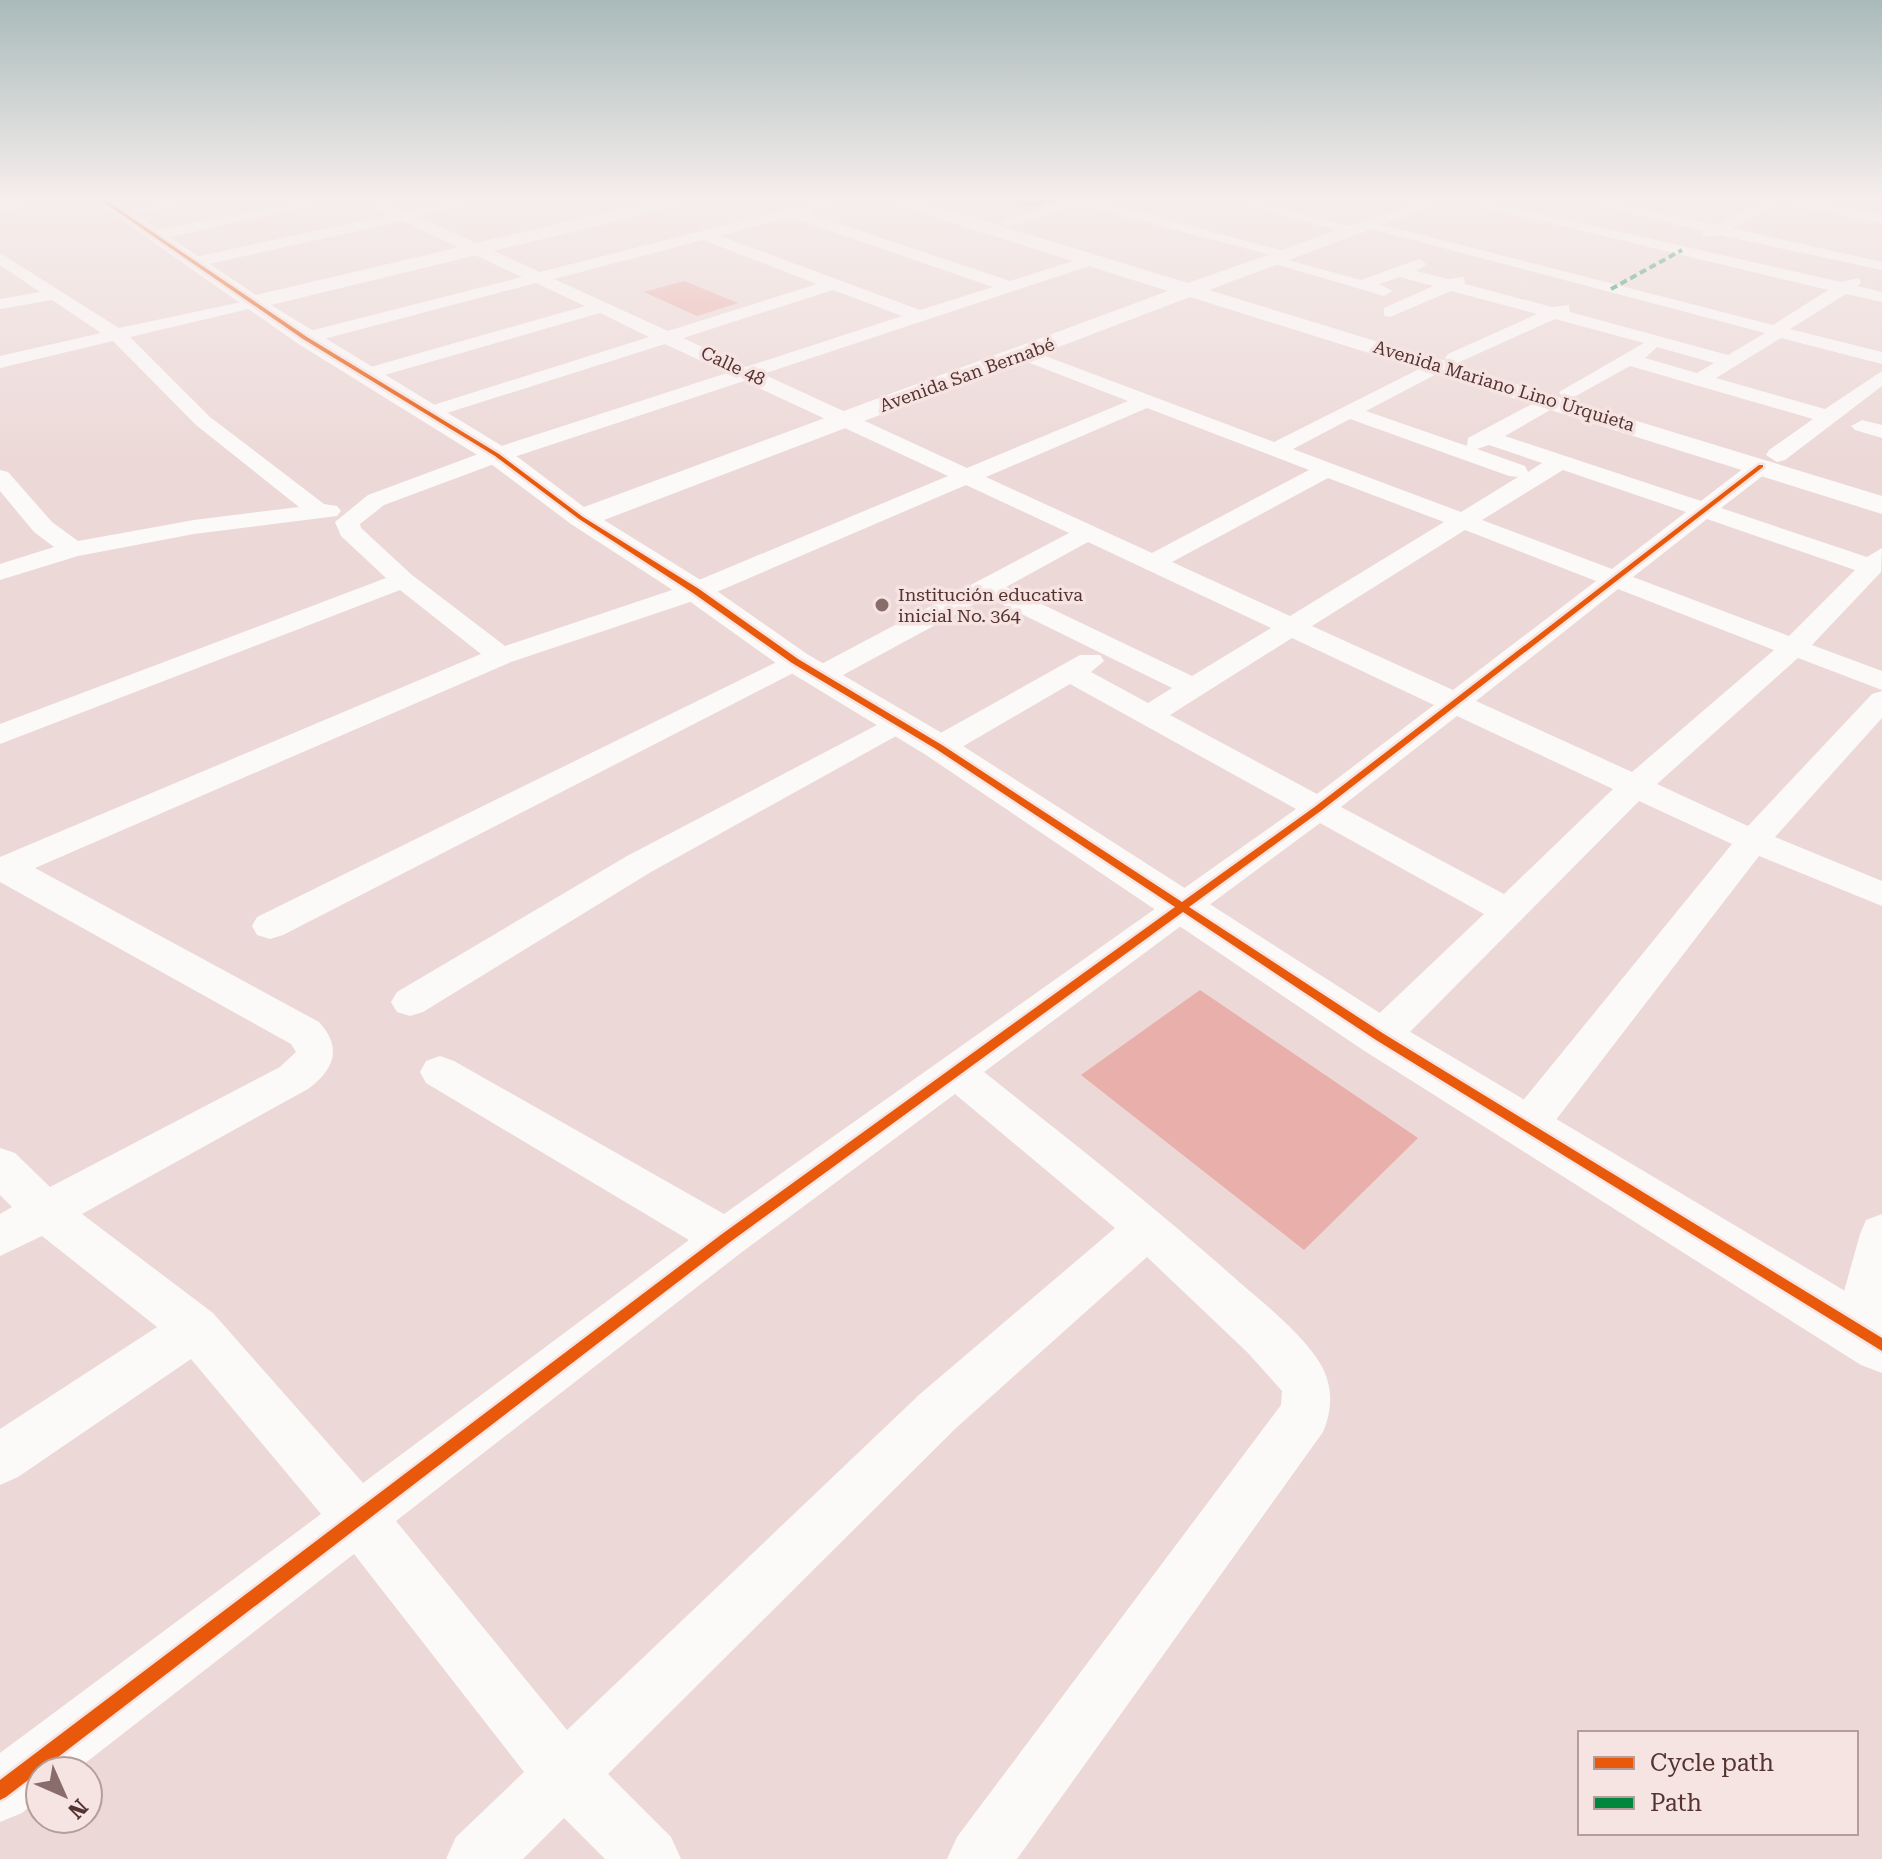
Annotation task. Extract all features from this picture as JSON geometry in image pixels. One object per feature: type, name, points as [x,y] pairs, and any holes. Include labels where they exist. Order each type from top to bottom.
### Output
[{"type":"street","points":[[39,286],[117,335],[203,421],[318,511]]},
{"type":"street","points":[[231,286],[305,338],[497,455],[581,518],[696,591],[807,669],[939,747],[1380,1037],[1869,1338],[1882,1234]]},
{"type":"street","points":[[0,362],[117,335],[301,286]]},
{"type":"street","points":[[305,338],[510,286]]},
{"type":"street","name":"Calle 48","points":[[557,286],[1091,531],[1753,841],[1882,894]]},
{"type":"street","points":[[431,412],[829,286]]},
{"type":"street","points":[[839,286],[921,317]]},
{"type":"street","points":[[501,656],[403,580],[350,531],[347,522],[376,500],[497,455],[1014,286]]},
{"type":"street","name":"Avenida San Bernabé","points":[[581,518],[1200,286]]},
{"type":"street","name":"Avenida Mariano Lino Urquieta","points":[[1200,286],[1769,461],[1882,487]]},
{"type":"street","points":[[1365,286],[1417,300]]},
{"type":"street","points":[[1390,312],[1446,286]]},
{"type":"street","points":[[1451,286],[1730,361]]},
{"type":"street","points":[[1598,286],[1882,358]]},
{"type":"street","points":[[1833,286],[1882,297]]},
{"type":"street","points":[[1700,379],[1846,286]]},
{"type":"street","points":[[1277,449],[1447,362],[1611,289]]},
{"type":"street","points":[[0,304],[52,295]]},
{"type":"street","points":[[367,374],[603,307]]},
{"type":"street","points":[[1461,452],[1659,342]]},
{"type":"street","points":[[1024,354],[1882,681]]},
{"type":"street","points":[[1628,359],[1830,417]]},
{"type":"street","points":[[0,1791],[726,1238],[1319,808],[1704,509],[1882,377]]},
{"type":"street","points":[[3,868],[501,656],[696,591],[966,474],[1148,400]]},
{"type":"street","points":[[1349,412],[1534,477]]},
{"type":"street","points":[[1380,1037],[1636,785],[1794,647],[1877,561],[1704,509],[1488,437]]},
{"type":"street","points":[[1147,716],[1561,461]]},
{"type":"street","name":"Avenida Mariano Lino Urquieta","points":[[1769,461],[1882,505]]},
{"type":"street","points":[[1155,561],[1328,469]]},
{"type":"street","points":[[0,477],[43,527],[73,549]]},
{"type":"street","points":[[0,572],[73,549],[135,536],[318,511],[359,511]]},
{"type":"street","points":[[270,926],[807,669],[988,588],[1091,531]]},
{"type":"street","points":[[0,735],[403,580]]},
{"type":"street","points":[[988,588],[1192,687]]},
{"type":"street","points":[[939,747],[1112,647]]},
{"type":"street","points":[[1071,673],[1509,912]]},
{"type":"street","points":[[1527,1126],[1753,841],[1882,700]]},
{"type":"street","points":[[410,1002],[639,864],[896,724]]},
{"type":"street","points":[[0,1236],[294,1078],[311,1066],[318,1054],[317,1044],[305,1033],[3,868]]},
{"type":"street","points":[[440,1072],[726,1238]]},
{"type":"street","points":[[956,1072],[1147,1228],[1265,1337],[1300,1375],[1307,1392],[1305,1414],[979,1859]]},
{"type":"street","points":[[0,1166],[44,1211],[196,1329],[359,1518],[564,1774],[649,1859]]},
{"type":"street","points":[[478,1859],[938,1411],[1147,1228]]},
{"type":"street","points":[[0,1459],[196,1329]]},
{"type":"shaded area","points":[[667,286],[696,286],[738,303],[697,316],[644,292]]},
{"type":"shaded area","points":[[1200,990],[1418,1138],[1304,1250],[1081,1075]]},
{"type":"marked path","points":[[1611,289],[1617,286]]},
{"type":"cycle path","points":[[228,286],[305,338],[497,455],[581,518],[696,591],[795,661],[939,747],[1380,1037],[1882,1345]]},
{"type":"cycle path","points":[[0,1791],[726,1238],[1319,808],[1761,466]]},
{"type":"place","name":"Institución educativa inicial No. 364","points":[[882,605]]}]
